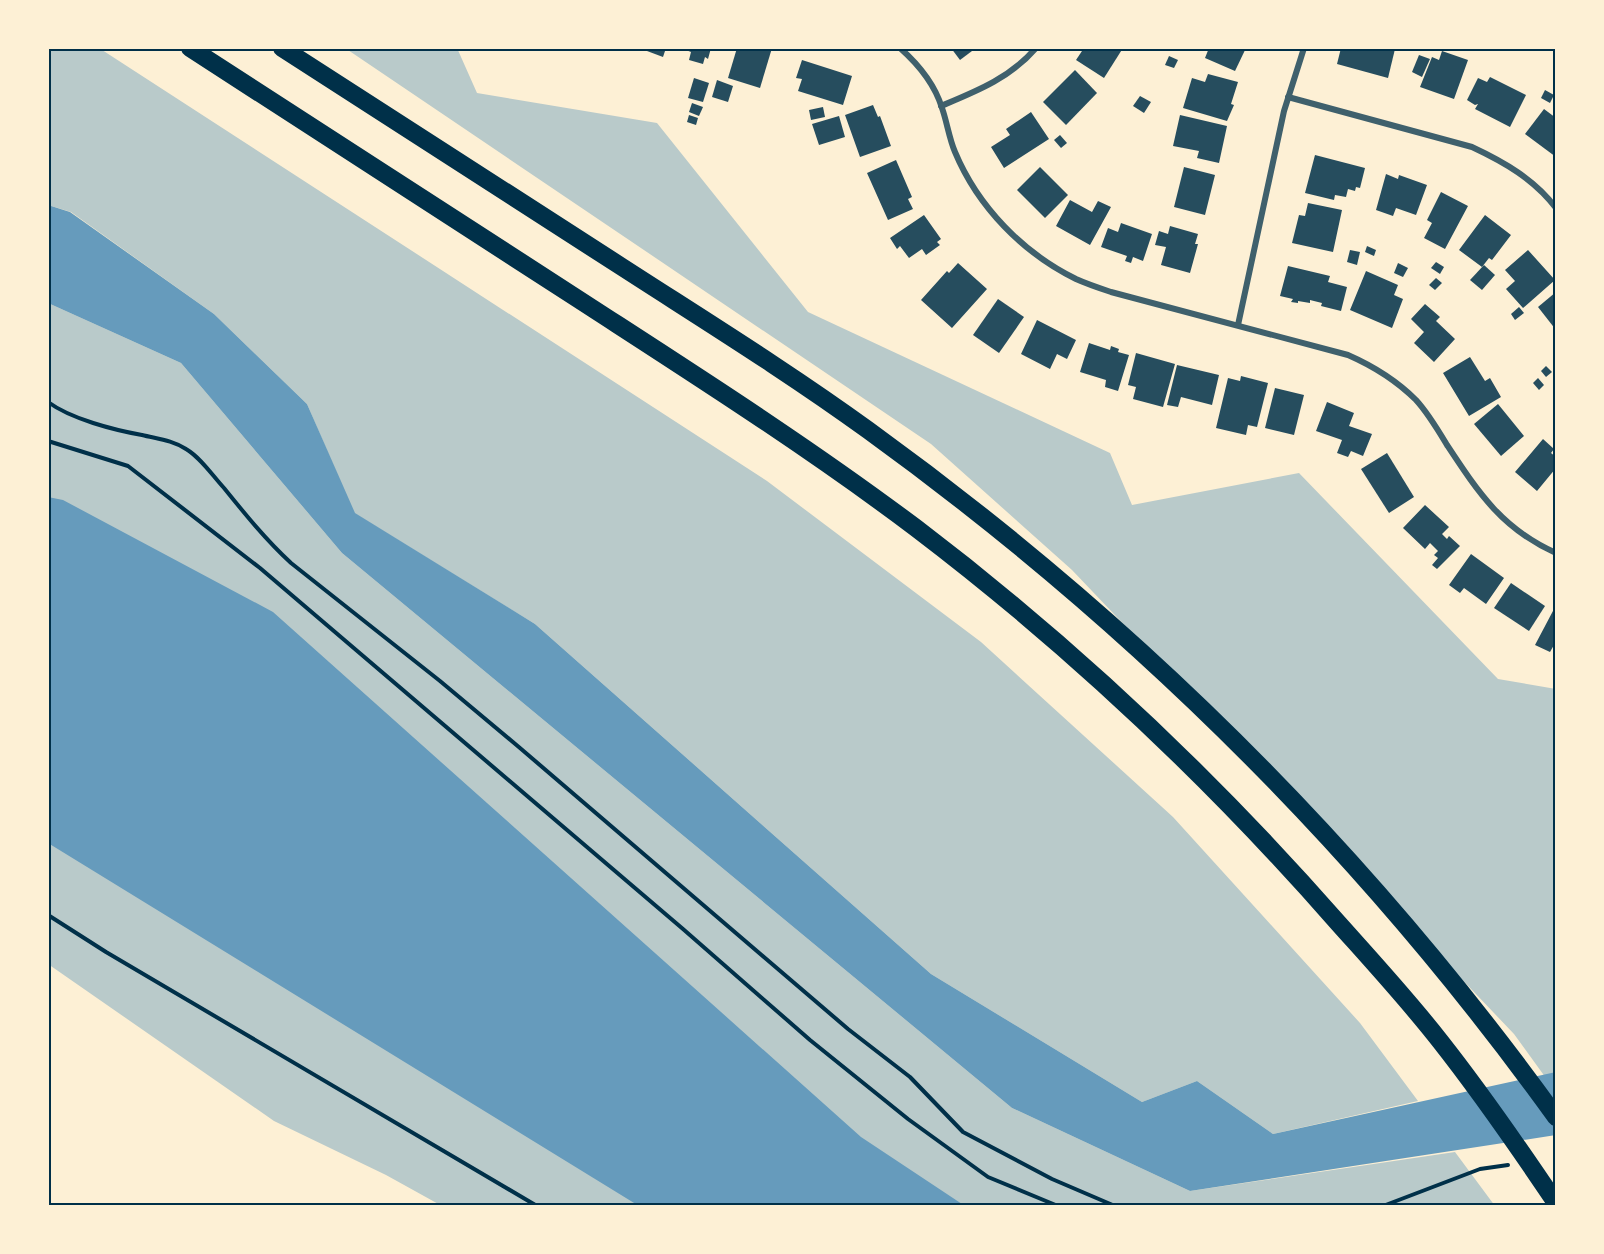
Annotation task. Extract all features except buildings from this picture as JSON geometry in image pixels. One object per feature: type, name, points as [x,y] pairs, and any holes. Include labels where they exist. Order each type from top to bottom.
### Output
[{"type":"highway","points":[[189,48],[736,401],[863,489],[978,578],[1090,672],[1251,827],[1323,906],[1438,1039],[1556,1203]]},
{"type":"highway","points":[[282,48],[774,365],[867,429],[1043,565],[1132,642],[1210,716],[1292,799],[1365,878],[1437,963],[1492,1031],[1556,1117]]},
{"type":"street","points":[[900,48],[920,69],[941,106],[955,151],[970,182],[992,214],[1016,238],[1047,262],[1077,279],[1111,292],[1348,355],[1372,365],[1396,382],[1417,402],[1480,494],[1500,516],[1524,535],[1556,553]]},
{"type":"street","points":[[941,106],[993,84],[1017,68],[1036,48]]},
{"type":"street","points":[[1238,326],[1288,97],[1304,48]]},
{"type":"street","points":[[1288,97],[1472,147],[1525,176],[1556,208]]},
{"type":"path","points":[[48,402],[57,409],[80,418],[141,435],[167,439],[187,449],[207,468],[269,543],[291,563],[467,703],[848,1029],[910,1077],[963,1132],[1052,1179],[1115,1206]]},
{"type":"path","points":[[48,441],[128,466],[269,576],[810,1040],[908,1119],[988,1177],[1058,1206]]},
{"type":"path","points":[[48,915],[106,952],[537,1206]]},
{"type":"path","points":[[1383,1206],[1480,1169],[1513,1164]]},
{"type":"shaded area","points":[[48,48],[99,48],[767,481],[981,642],[1173,817],[1360,1023],[1418,1101],[1273,1134],[1197,1081],[1142,1102],[931,974],[535,624],[354,513],[307,404],[214,314],[71,212],[48,205]]},
{"type":"shaded area","points":[[345,48],[457,48],[477,93],[657,123],[808,312],[1110,453],[1132,505],[1299,473],[1498,679],[1556,689],[1556,1092],[1514,1034],[1072,570],[931,444]]},
{"type":"shaded area","points":[[48,303],[181,363],[342,553],[1012,1108],[1190,1191],[1455,1152],[1495,1206],[442,1206],[386,1175],[274,1121],[48,964]]},
{"type":"water","points":[[48,205],[70,212],[214,314],[307,404],[355,513],[535,624],[931,974],[1142,1102],[1197,1081],[1273,1134],[1556,1072],[1556,1135],[1190,1191],[1012,1108],[342,553],[181,363],[48,303]]},
{"type":"water","points":[[48,497],[63,500],[273,612],[861,1137],[965,1206],[639,1206],[48,843]]}]
